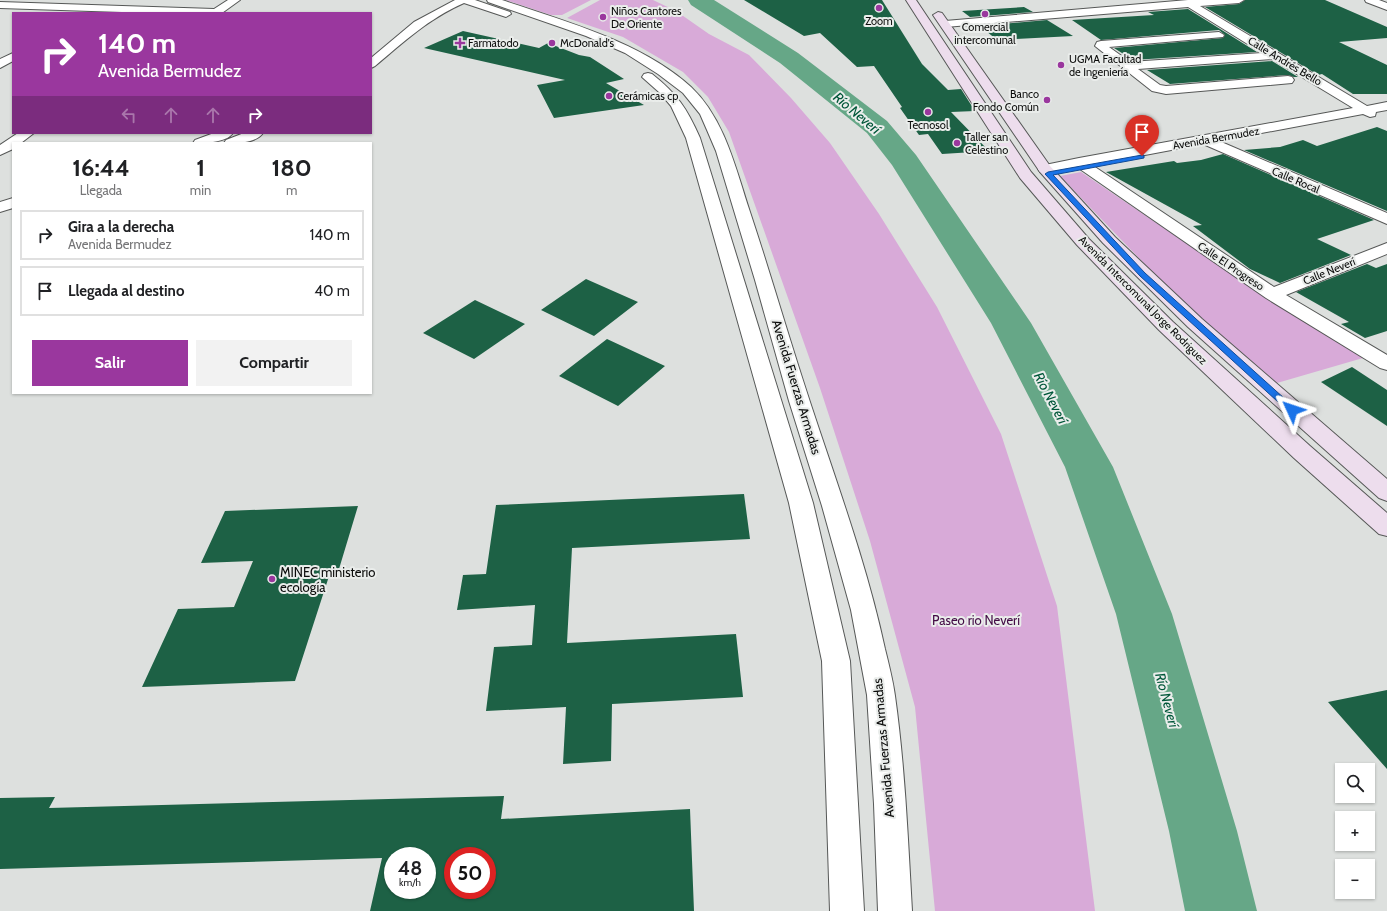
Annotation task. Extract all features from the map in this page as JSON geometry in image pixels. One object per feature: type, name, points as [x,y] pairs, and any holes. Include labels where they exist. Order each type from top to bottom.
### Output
[{"type":"main road","name":"Avenida Intercomunal Jorge Rodriguez","points":[[911,0],[1025,175],[1078,236],[1115,276],[1177,337],[1302,452],[1387,527]]},
{"type":"main road","name":"Avenida Intercomunal Jorge Rodriguez","points":[[928,0],[1047,171],[1109,240],[1148,280],[1255,377],[1387,492]]},
{"type":"street","points":[[47,7],[60,0]]},
{"type":"street","points":[[217,12],[235,0]]},
{"type":"street","points":[[393,31],[422,11],[445,0]]},
{"type":"street","points":[[372,63],[418,24],[438,12],[464,0],[562,33],[627,62],[644,73],[668,94],[684,115],[693,135],[706,184],[801,503],[836,661],[846,911]]},
{"type":"street","name":"Avenida Fuerzas Armadas","points":[[492,0],[590,34],[629,51],[662,71],[687,90],[706,113],[714,130],[723,151],[764,280],[800,401],[834,506],[864,610],[881,696],[890,812],[895,911]]},
{"type":"street","points":[[944,24],[1186,2],[1239,0]]},
{"type":"street","points":[[1370,0],[1387,7]]},
{"type":"street","name":"Calle Andrés Bello","points":[[1186,2],[1276,55],[1379,112]]},
{"type":"street","points":[[0,5],[188,12]]},
{"type":"street","points":[[1219,35],[1101,44],[1100,46],[1156,88],[1166,90],[1288,80]]},
{"type":"street","points":[[0,64],[11,50]]},
{"type":"street","points":[[1127,66],[1276,55]]},
{"type":"street","name":"Avenida Bermudez","points":[[1047,171],[1379,112]]},
{"type":"street","points":[[14,142],[26,134]]},
{"type":"street","points":[[203,142],[223,134]]},
{"type":"street","points":[[234,142],[254,134]]},
{"type":"street","name":"Calle Rocal","points":[[1209,142],[1387,219]]},
{"type":"street","points":[[0,151],[12,143]]},
{"type":"street","name":"Calle El Progreso","points":[[1082,165],[1272,294],[1387,364]]},
{"type":"street","points":[[0,207],[12,203]]},
{"type":"street","points":[[0,217],[12,214]]},
{"type":"street","name":"Calle Neverí","points":[[1272,294],[1387,248]]},
{"type":"green space","points":[[506,0],[591,0],[562,15],[551,15]]},
{"type":"green space","name":"Paseo rio Neverí","points":[[600,0],[653,0],[676,11],[709,34],[749,55],[791,98],[830,143],[879,214],[937,307],[1001,434],[1057,606],[1095,911],[935,911],[915,707],[870,541],[820,388],[729,132],[708,97],[683,72],[623,37],[567,18]]},
{"type":"green space","points":[[1081,172],[1263,295],[1363,358],[1277,383],[1200,317],[1159,279],[1060,176]]},
{"type":"building","points":[[744,0],[882,0],[922,64],[948,90],[961,89],[975,111],[951,112],[989,151],[942,154],[928,134],[919,135],[874,66],[857,67],[820,33],[804,36]]},
{"type":"building","points":[[1245,0],[1325,0],[1387,27],[1387,38],[1339,42],[1387,65],[1387,94],[1353,94],[1322,74],[1318,75],[1205,7],[1239,4]]},
{"type":"building","points":[[1024,7],[1033,12],[970,17],[962,11]]},
{"type":"building","points":[[1188,9],[1257,52],[1133,60],[1114,48],[1223,38],[1225,35],[1219,30],[1101,40],[1072,20],[1154,15],[1148,12]]},
{"type":"building","points":[[1047,20],[1073,36],[997,40],[980,26]]},
{"type":"building","points":[[463,31],[539,48],[548,43],[579,55],[590,57],[624,79],[606,83],[644,105],[554,118],[537,85],[565,80],[424,48]]},
{"type":"building","points":[[1272,61],[1298,77],[1288,75],[1170,84],[1147,70]]},
{"type":"building","points":[[1377,127],[1387,131],[1387,211],[1244,150],[1280,147],[1303,140],[1317,146]]},
{"type":"building","points":[[1223,154],[1374,220],[1317,239],[1351,255],[1280,283],[1250,269],[1193,226],[1202,225],[1106,172],[1174,161],[1177,163],[1201,160]]},
{"type":"building","points":[[1367,264],[1376,268],[1387,264],[1387,331],[1365,338],[1341,324],[1349,322],[1296,292]]},
{"type":"building","points":[[586,279],[638,302],[594,336],[541,310]]},
{"type":"building","points":[[475,300],[525,324],[474,359],[423,333]]},
{"type":"building","points":[[607,339],[665,366],[618,406],[559,376]]},
{"type":"building","points":[[1352,367],[1387,390],[1387,426],[1321,382]]},
{"type":"building","points":[[744,494],[750,539],[572,548],[567,643],[736,634],[743,697],[612,704],[611,761],[563,764],[566,707],[486,711],[494,647],[532,645],[535,605],[457,610],[463,575],[486,574],[496,505]]},
{"type":"building","points":[[358,506],[339,569],[331,570],[295,681],[142,687],[178,609],[234,607],[253,561],[201,563],[225,511]]},
{"type":"building","points":[[1387,690],[1387,769],[1328,702]]},
{"type":"building","points":[[504,796],[501,819],[690,809],[694,911],[370,911],[382,858],[0,869],[0,798],[55,797],[49,808]]},
{"type":"waterway","name":"Río Neverí","points":[[699,0],[789,58],[877,127],[905,161],[1011,323],[1089,467],[1144,614],[1203,831],[1221,911]]},
{"type":"place","name":"Zoom","points":[[879,8]]},
{"type":"place","name":"Comercial intercomunal","points":[[985,14]]},
{"type":"place","name":"Niños Cantores De Oriente","points":[[603,17]]},
{"type":"place","name":"Farmatodo","points":[[460,43]]},
{"type":"place","name":"McDonald's","points":[[552,43]]},
{"type":"place","name":"UGMA Facultad de Ingeniería","points":[[1061,65]]},
{"type":"place","name":"Cerámicas cp","points":[[609,96]]},
{"type":"place","name":"Banco Fondo Común","points":[[1047,100]]},
{"type":"place","name":"Tecnosol","points":[[928,112]]},
{"type":"place","name":"Taller san Celestino","points":[[957,143]]},
{"type":"place","name":"MINEC ministerio ecología","points":[[272,579]]},
{"type":"route","points":[[1142,156],[1048,174],[1142,274],[1292,410]]}]
